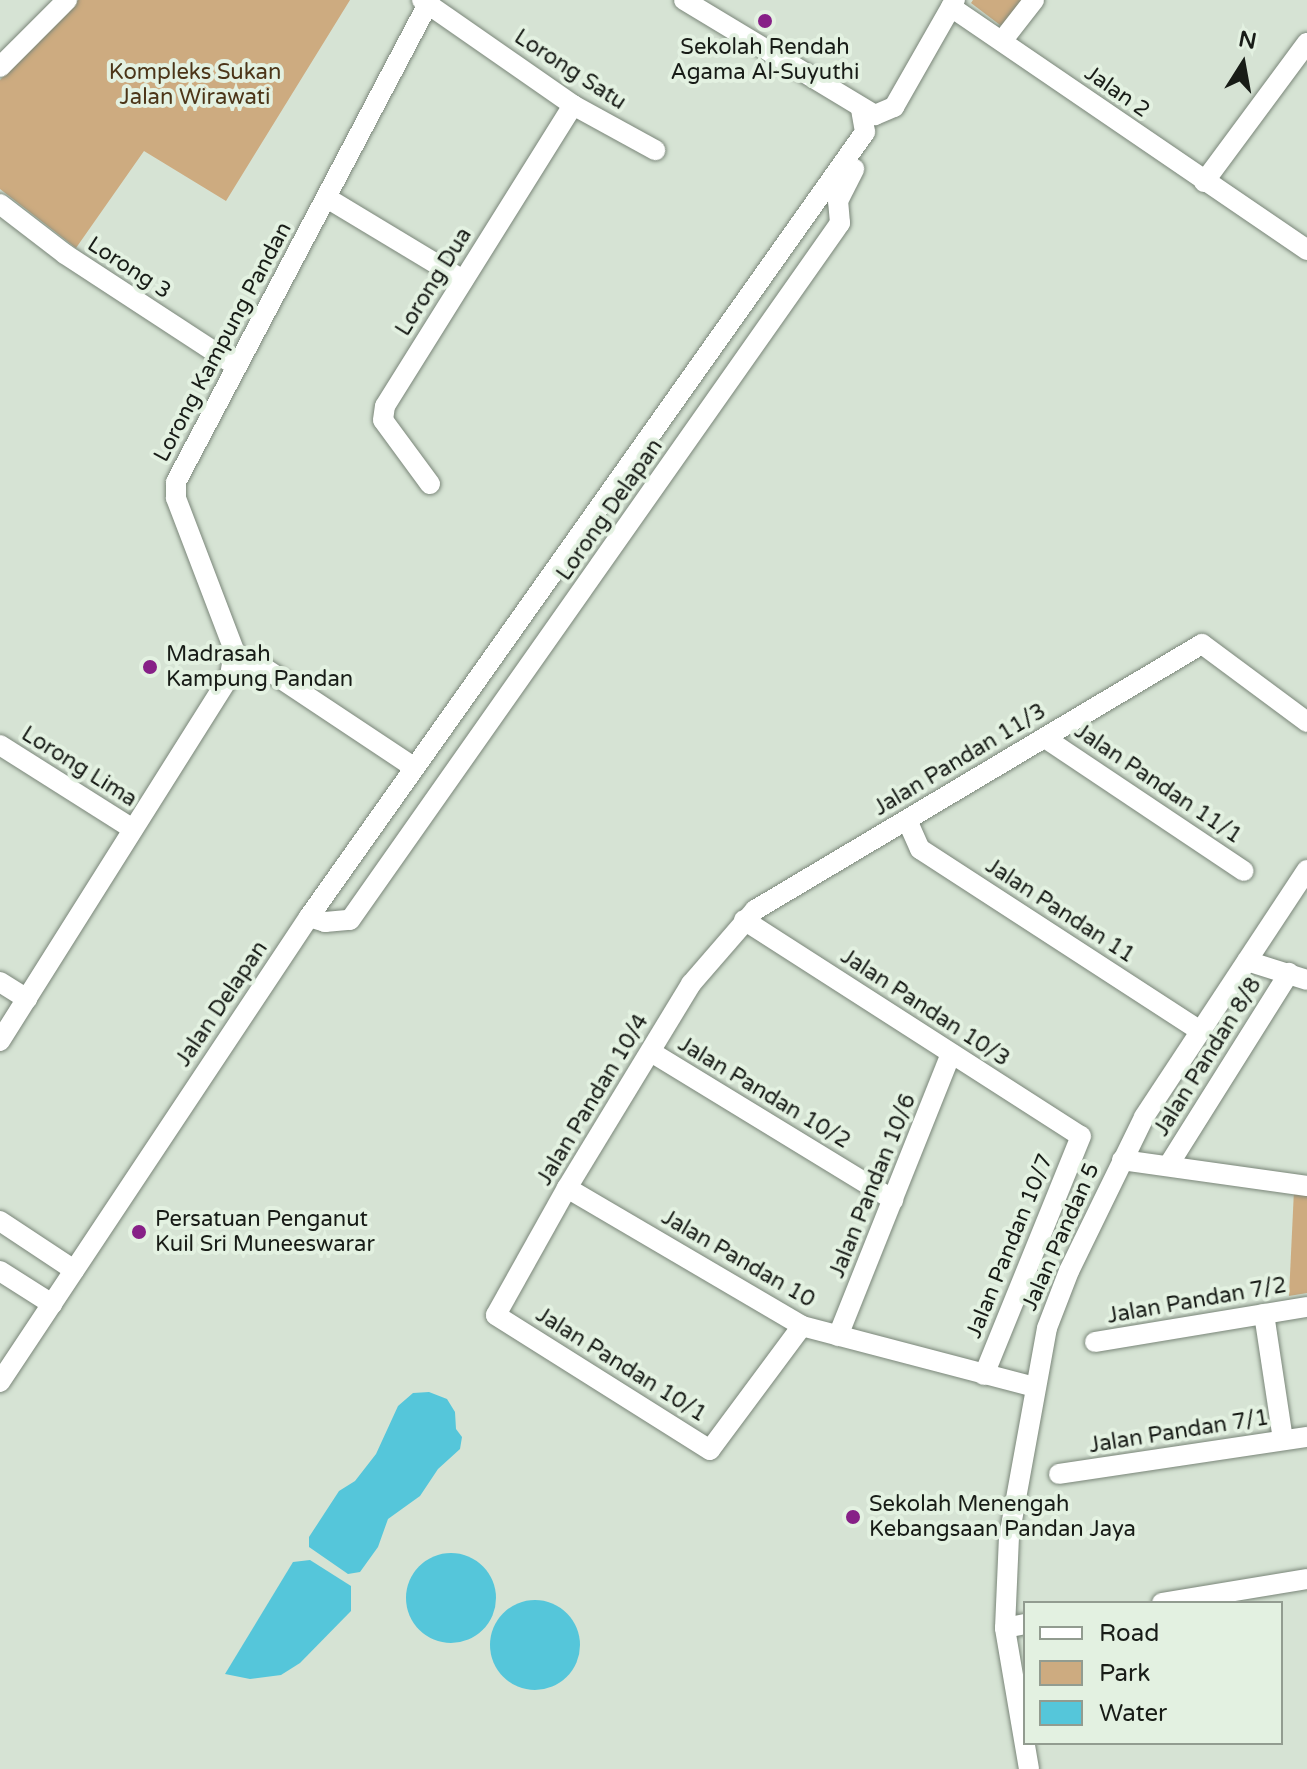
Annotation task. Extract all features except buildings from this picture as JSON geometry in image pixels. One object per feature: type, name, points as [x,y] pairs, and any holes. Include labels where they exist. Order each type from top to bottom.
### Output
[{"type":"street","points":[[0,67],[67,0]]},
{"type":"street","points":[[684,0],[868,112],[894,107],[953,4]]},
{"type":"street","points":[[1002,41],[1034,0]]},
{"type":"street","name":"Lorong Satu","points":[[427,1],[573,105],[655,150]]},
{"type":"street","name":"Lorong Kampung Pandan","points":[[235,660],[234,650],[176,498],[183,464],[327,198],[427,1]]},
{"type":"street","name":"Jalan 2","points":[[953,4],[1204,182],[1307,250]]},
{"type":"street","points":[[1204,182],[1307,43]]},
{"type":"street","name":"Lorong Dua","points":[[430,484],[383,420],[383,413],[573,105]]},
{"type":"street","name":"Lorong Delapan","points":[[415,768],[859,142],[865,132],[868,112]]},
{"type":"street","name":"Lorong Delapan","points":[[309,917],[325,922],[350,920],[840,223],[838,201],[875,137],[868,112]]},
{"type":"street","points":[[327,198],[463,280]]},
{"type":"street","name":"Lorong 3","points":[[0,204],[65,254],[236,366]]},
{"type":"street","name":"Jalan Pandan 11/3","points":[[744,920],[755,910],[1202,644],[1307,722]]},
{"type":"street","points":[[0,1041],[222,690],[235,660],[254,661],[415,768]]},
{"type":"street","points":[[445,726],[474,744]]},
{"type":"street","name":"Jalan Pandan 11/1","points":[[1045,738],[1244,871]]},
{"type":"street","name":"Lorong Lima","points":[[0,745],[133,829]]},
{"type":"street","name":"Jalan Delapan","points":[[0,1382],[309,917],[415,768]]},
{"type":"street","name":"Jalan Pandan 11","points":[[907,820],[920,849],[1200,1031]]},
{"type":"street","name":"Jalan Pandan 5","points":[[1023,1708],[1009,1537],[1047,1328],[1069,1271],[1144,1117],[1307,870]]},
{"type":"street","name":"Jalan Pandan 10/4","points":[[496,1315],[567,1188],[691,984],[744,920]]},
{"type":"street","name":"Jalan Pandan 10/3","points":[[744,920],[1081,1136]]},
{"type":"street","points":[[1247,961],[1298,977]]},
{"type":"street","name":"Jalan Pandan 8/8","points":[[1168,1166],[1298,977]]},
{"type":"street","points":[[0,982],[27,999]]},
{"type":"street","name":"Jalan Pandan 10/2","points":[[651,1052],[893,1200]]},
{"type":"street","name":"Jalan Pandan 10/6","points":[[838,1336],[951,1054]]},
{"type":"street","name":"Jalan Pandan 10/7","points":[[984,1375],[1081,1136]]},
{"type":"street","points":[[1122,1160],[1307,1186]]},
{"type":"street","name":"Jalan Pandan 10","points":[[567,1188],[802,1326],[1034,1387]]},
{"type":"street","points":[[0,1221],[74,1270]]},
{"type":"street","points":[[0,1271],[52,1304]]},
{"type":"street","name":"Jalan Pandan 7/2","points":[[1095,1342],[1307,1307]]},
{"type":"street","points":[[1264,1314],[1283,1440]]},
{"type":"street","name":"Jalan Pandan 10/1","points":[[496,1315],[710,1450],[802,1326]]},
{"type":"street","name":"Jalan Pandan 7/1","points":[[1059,1474],[1307,1437]]},
{"type":"street","points":[[1177,1601],[1306,1584]]},
{"type":"street","name":"Jalan Pandan 5","points":[[1027,1745],[1029,1769]]},
{"type":"green space","name":"Kompleks Sukan Jalan Wirawati","points":[[78,0],[350,0],[226,201],[144,151],[76,248],[0,189],[0,80]]},
{"type":"green space","points":[[973,0],[1025,0],[1004,28],[971,3]]},
{"type":"green space","points":[[1294,1190],[1307,1192],[1307,1293],[1289,1296]]},
{"type":"water","points":[[429,1392],[447,1399],[455,1412],[456,1429],[462,1437],[460,1449],[438,1469],[420,1496],[388,1519],[378,1547],[360,1572],[348,1574],[309,1547],[309,1537],[339,1491],[355,1481],[376,1454],[398,1406],[413,1393]]},
{"type":"water","points":[[451,1553],[468,1557],[483,1566],[492,1581],[496,1598],[492,1615],[483,1630],[468,1639],[451,1643],[434,1639],[419,1630],[410,1615],[406,1598],[410,1581],[419,1566],[434,1557]]},
{"type":"water","points":[[310,1560],[351,1586],[351,1611],[300,1663],[281,1675],[250,1679],[225,1674],[293,1562]]},
{"type":"water","points":[[535,1600],[552,1604],[567,1613],[576,1628],[580,1645],[576,1662],[567,1677],[552,1686],[535,1690],[518,1686],[503,1677],[494,1662],[490,1645],[494,1628],[503,1613],[518,1604]]},
{"type":"place","name":"Sekolah Rendah Agama Al-Suyuthi","points":[[765,21]]},
{"type":"place","name":"Madrasah Kampung Pandan","points":[[150,667]]},
{"type":"place","name":"Persatuan Penganut Kuil Sri Muneeswarar","points":[[139,1232]]},
{"type":"place","name":"Sekolah Menengah Kebangsaan Pandan Jaya","points":[[853,1517]]}]
